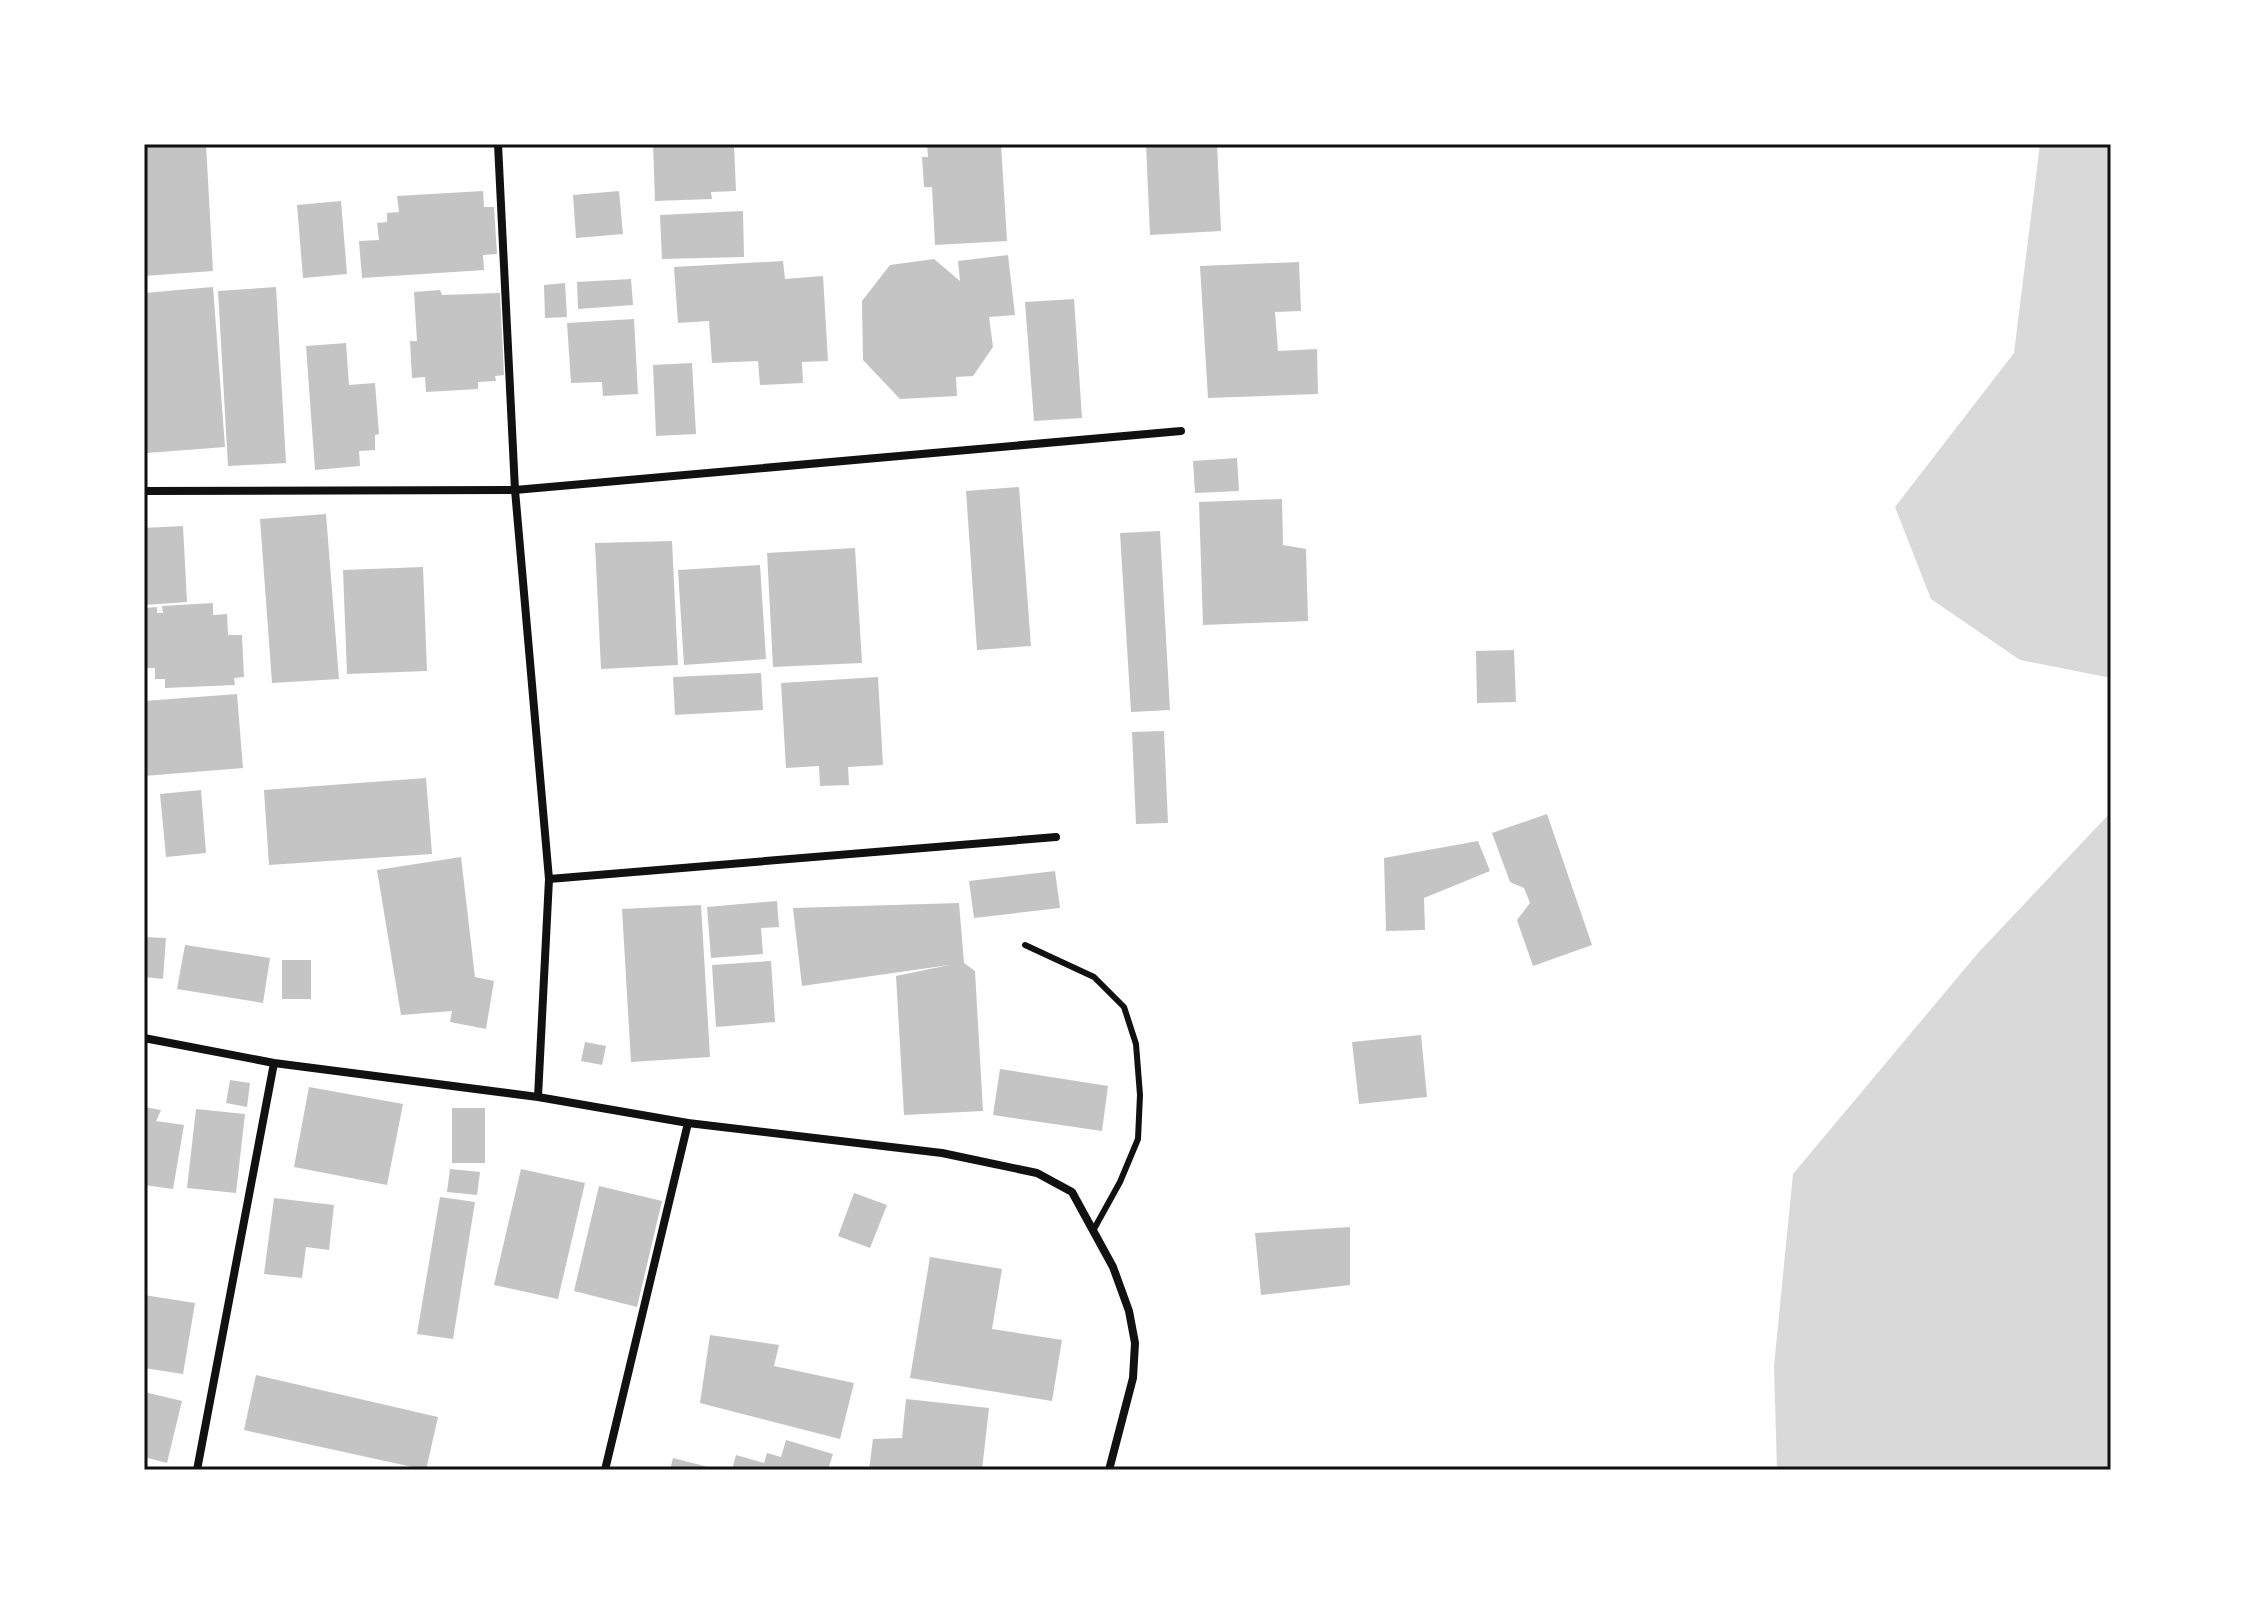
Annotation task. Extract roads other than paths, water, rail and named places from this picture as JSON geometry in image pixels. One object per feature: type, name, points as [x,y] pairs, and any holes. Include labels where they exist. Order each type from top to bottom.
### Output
[{"type":"street","points":[[498,144],[515,490],[549,879],[538,1097]]},
{"type":"street","points":[[144,491],[515,490],[1181,431]]},
{"type":"street","points":[[549,879],[1056,837]]},
{"type":"street","points":[[144,1038],[274,1063],[538,1097],[688,1123],[942,1153],[1037,1173],[1072,1192],[1113,1267],[1129,1311],[1135,1343],[1133,1378],[1109,1470]]},
{"type":"street","points":[[197,1470],[274,1063]]},
{"type":"street","points":[[605,1470],[688,1123]]},
{"type":"lane","points":[[1025,945],[1094,977],[1124,1007],[1136,1044],[1140,1095],[1138,1139],[1120,1182],[1094,1229]]}]
